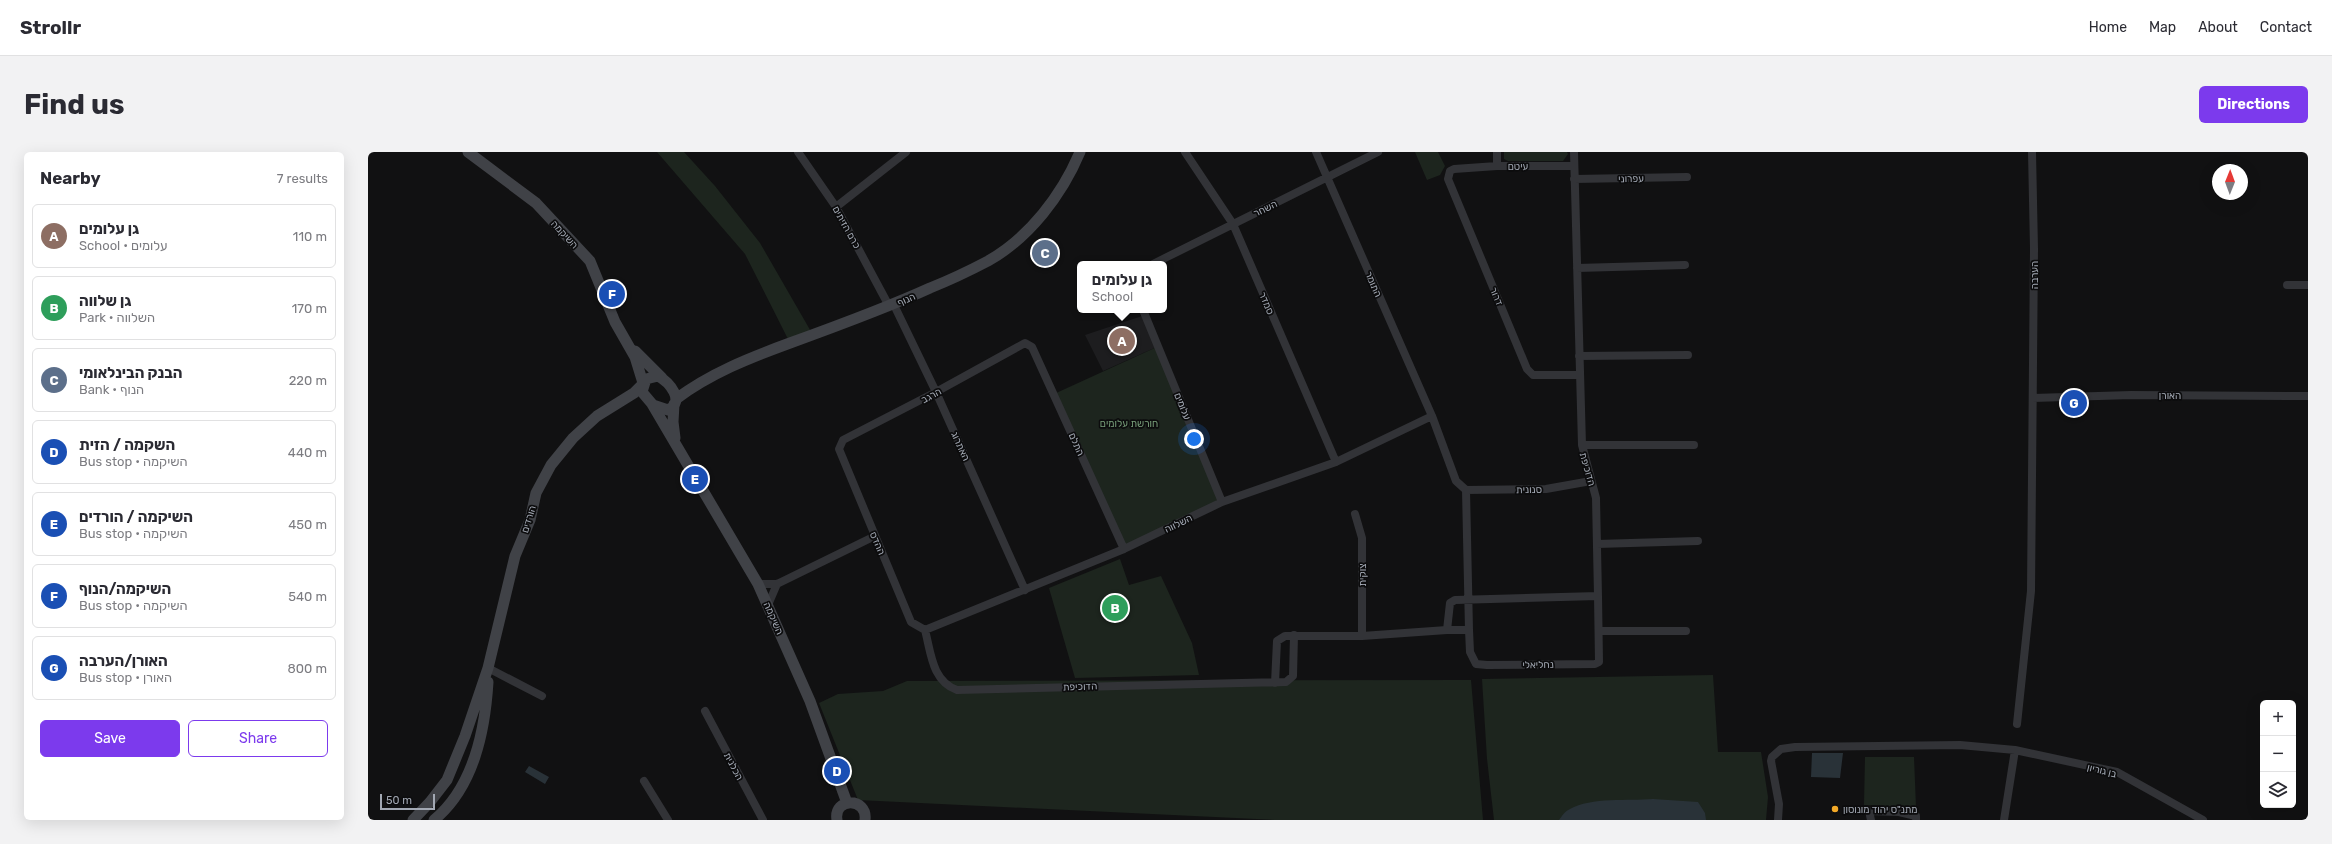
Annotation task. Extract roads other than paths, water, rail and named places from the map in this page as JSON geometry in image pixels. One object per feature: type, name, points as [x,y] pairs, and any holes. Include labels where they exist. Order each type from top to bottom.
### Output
[{"type":"street","name":"השיקמה","points":[[468,152],[536,203],[590,261],[615,322],[628,345]]},
{"type":"street","name":"כרם הזיתים","points":[[798,152],[836,207],[891,306]]},
{"type":"street","points":[[836,207],[906,152]]},
{"type":"street","name":"הנוף","points":[[675,402],[690,389],[730,366],[891,306],[971,270],[1007,248],[1026,232],[1052,201],[1071,174],[1080,152]]},
{"type":"street","name":"סמדר","points":[[1185,152],[1233,224],[1336,462]]},
{"type":"street","name":"התומר","points":[[1316,152],[1432,416],[1456,482],[1466,490]]},
{"type":"street","name":"השחר","points":[[1159,261],[1378,152]]},
{"type":"street","points":[[1497,152],[1497,166]]},
{"type":"street","points":[[1574,152],[1574,166]]},
{"type":"street","name":"הערבה","points":[[2017,724],[2031,591],[2034,249],[2032,152]]},
{"type":"street","name":"עיטם","points":[[1448,173],[1454,169],[1497,166],[1574,166]]},
{"type":"street","name":"הדוכיפת","points":[[1574,166],[1582,445],[1596,498],[1599,662]]},
{"type":"street","name":"דרור","points":[[1448,173],[1449,183],[1527,369],[1533,375],[1579,375]]},
{"type":"street","name":"עפרוני","points":[[1574,179],[1687,177]]},
{"type":"street","points":[[1577,268],[1686,265]]},
{"type":"street","points":[[2287,284],[2308,285]]},
{"type":"street","name":"האתרוג","points":[[891,306],[936,392],[1025,590]]},
{"type":"street","name":"עלומים","points":[[1144,313],[1222,502]]},
{"type":"street","name":"הרגב","points":[[839,449],[843,440],[936,392],[1025,343]]},
{"type":"street","name":"התלם","points":[[1025,343],[1032,347],[1124,548]]},
{"type":"street","points":[[628,345],[672,388],[679,391],[690,389]]},
{"type":"street","points":[[628,345],[639,366],[643,384],[642,392],[650,402],[663,410],[671,408],[675,402]]},
{"type":"street","points":[[1579,356],[1688,355]]},
{"type":"street","points":[[643,384],[650,377],[662,378]]},
{"type":"street","name":"הורדים","points":[[413,820],[447,780],[465,736],[488,668],[515,556],[530,520],[536,493],[551,465],[573,438],[597,416],[621,401],[643,384]]},
{"type":"street","points":[[672,388],[675,402],[673,422],[676,444]]},
{"type":"street","name":"האורן","points":[[2033,398],[2131,395],[2308,396]]},
{"type":"street","name":"הורדים","points":[[621,401],[638,399],[650,402]]},
{"type":"street","name":"השיקמה","points":[[650,402],[758,584],[810,701],[847,802]]},
{"type":"street","name":"השלווה","points":[[925,630],[1124,548],[1222,502],[1336,462],[1432,416]]},
{"type":"street","points":[[1582,445],[1694,445]]},
{"type":"street","name":"ההדס","points":[[839,449],[911,622],[925,630]]},
{"type":"street","name":"סנונית","points":[[1466,490],[1546,489],[1591,481]]},
{"type":"street","points":[[1275,683],[1277,641],[1285,636],[1362,636],[1447,630],[1469,630],[1466,490]]},
{"type":"street","name":"צוקית","points":[[1355,514],[1362,538],[1362,636]]},
{"type":"street","points":[[758,584],[777,584],[875,536]]},
{"type":"street","points":[[1597,544],[1698,541]]},
{"type":"street","points":[[768,605],[777,584]]},
{"type":"street","points":[[1447,630],[1450,603],[1455,600],[1598,596]]},
{"type":"street","name":"הדוכיפת","points":[[925,630],[933,662],[940,680],[947,686],[957,690],[1286,682],[1292,676],[1294,635]]},
{"type":"street","name":"נחליאלי","points":[[1469,630],[1470,652],[1476,664],[1587,664],[1599,662]]},
{"type":"street","points":[[1599,631],[1686,631]]},
{"type":"street","points":[[488,668],[542,696]]},
{"type":"street","name":"הורדים","points":[[434,820],[458,794],[474,760],[486,702],[488,668]]},
{"type":"street","name":"הכלנית","points":[[705,711],[763,820]]},
{"type":"street","name":"בן גוריון","points":[[1778,820],[1779,804],[1771,762],[1772,757],[1781,750],[1796,747],[1960,745],[2015,750],[2116,772],[2203,820]]},
{"type":"street","points":[[2004,820],[2015,750]]},
{"type":"street","points":[[644,781],[668,820]]},
{"type":"street","points":[[435,795],[448,805]]},
{"type":"street","points":[[833,819],[840,806],[847,802],[861,806],[866,813],[865,820]]},
{"type":"street","points":[[1872,820],[1869,811],[1899,812],[1916,818]]},
{"type":"place","name":"הבנק הבינלאומי","points":[[1045,253]]},
{"type":"place","name":"השיקמה/הנוף","points":[[612,294]]},
{"type":"place","name":"גן עלומים","points":[[1122,341]]},
{"type":"place","name":"האורן/הערבה","points":[[2074,403]]},
{"type":"place","name":"השיקמה / הורדים","points":[[695,479]]},
{"type":"place","name":"גן שלווה","points":[[1115,608]]},
{"type":"place","name":"השקמה / הזית","points":[[837,771]]},
{"type":"place","name":"מתנ\"ס יהוד מונוסון","points":[[1835,809]]},
{"type":"park label","name":"חורשת עלומים","points":[[1129,423]]}]
